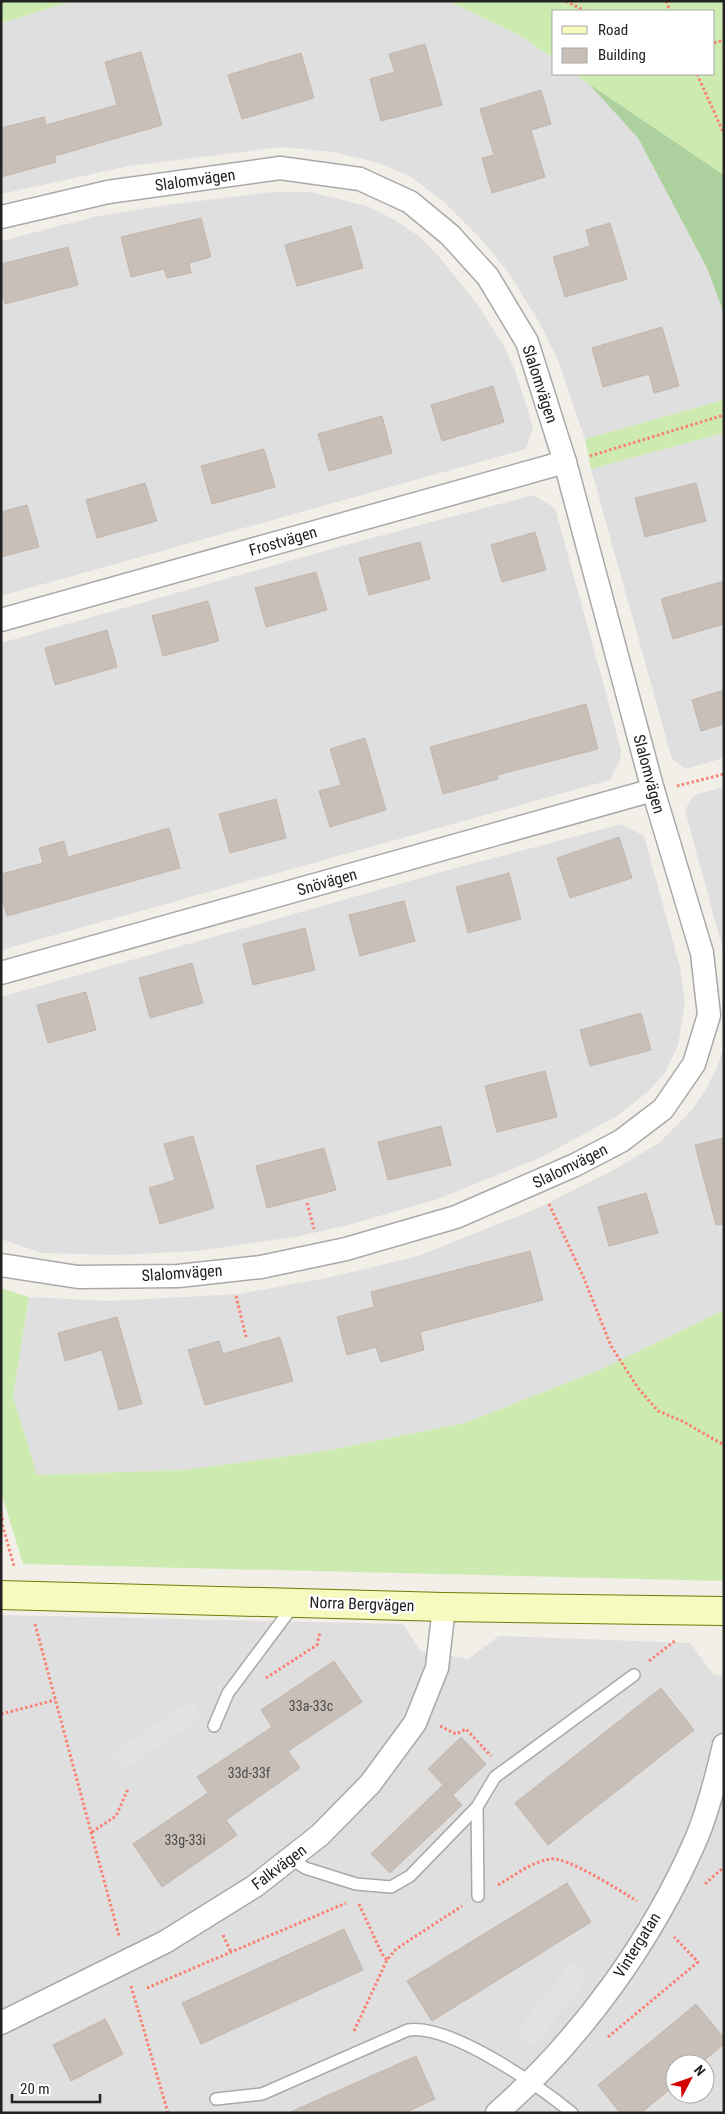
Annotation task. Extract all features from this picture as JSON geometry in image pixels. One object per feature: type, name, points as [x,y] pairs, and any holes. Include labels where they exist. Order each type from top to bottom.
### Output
[{"type":"street","name":"Slalomvägen","points":[[1,217],[108,192],[280,168],[360,179],[410,202],[450,235],[488,278],[528,342],[574,460],[664,788],[702,952],[709,1015],[694,1064],[663,1109],[621,1140],[539,1182],[456,1217],[346,1249],[261,1267],[178,1276],[78,1277],[1,1264]]},
{"type":"street","name":"Frostvägen","points":[[1,620],[574,460]]},
{"type":"street","name":"Snövägen","points":[[1,973],[664,788]]},
{"type":"street","name":"Norra Bergvägen","points":[[1,1595],[444,1607],[724,1611]]},
{"type":"street","name":"Falkvägen","points":[[1,2023],[124,1962],[190,1926],[255,1886],[320,1835],[370,1784],[415,1723],[437,1668],[444,1607]]},
{"type":"street","name":"Vintergatan","points":[[497,2113],[532,2082],[587,2019],[637,1947],[657,1914],[697,1835],[724,1745]]},
{"type":"lane","points":[[214,1726],[228,1693],[295,1602]]},
{"type":"lane","points":[[290,1858],[305,1868],[356,1884],[391,1887],[410,1876],[477,1807],[495,1777],[634,1675]]},
{"type":"lane","points":[[477,1807],[478,1896]]},
{"type":"lane","points":[[216,2099],[262,2094],[408,2030],[416,2029],[440,2035],[481,2052],[532,2082],[572,2113]]},
{"type":"path","points":[[566,1],[583,10]]},
{"type":"path","points":[[698,75],[724,134]]},
{"type":"path","points":[[574,460],[724,415]]},
{"type":"path","points":[[664,788],[724,774]]},
{"type":"path","points":[[546,1199],[583,1276],[611,1346],[638,1388],[658,1411],[682,1421],[724,1445]]},
{"type":"path","points":[[307,1202],[316,1235]]},
{"type":"path","points":[[234,1288],[246,1337]]},
{"type":"path","points":[[1,1513],[14,1569]]},
{"type":"path","points":[[34,1623],[92,1832],[124,1962],[168,2113]]},
{"type":"path","points":[[262,1681],[317,1645],[321,1627]]},
{"type":"path","points":[[634,1675],[680,1636]]},
{"type":"path","points":[[1,1714],[55,1700]]},
{"type":"path","points":[[433,1722],[456,1734],[466,1729],[504,1771]]},
{"type":"path","points":[[92,1832],[116,1816],[128,1789]]},
{"type":"path","points":[[342,2059],[387,1960],[396,1949],[478,1896],[539,1862],[552,1858],[576,1866],[657,1914]]},
{"type":"path","points":[[356,1898],[382,1954],[387,1960]]},
{"type":"path","points":[[147,1988],[347,1902]]},
{"type":"path","points":[[220,1927],[231,1952]]},
{"type":"path","points":[[601,2036],[605,2040],[698,1962],[673,1936]]},
{"type":"shaded area","points":[[74,1],[448,1],[523,37],[552,58],[552,75],[576,75],[589,84],[638,138],[708,270],[724,314],[724,400],[585,439],[557,358],[539,322],[508,272],[480,238],[444,202],[411,177],[379,163],[333,152],[281,147],[129,166],[1,194],[1,23]]},
{"type":"shaded area","points":[[272,192],[310,192],[367,206],[393,219],[419,236],[442,260],[478,305],[505,348],[515,370],[533,428],[526,449],[1,596],[1,241],[94,217],[174,204]]},
{"type":"shaded area","points":[[724,433],[724,758],[685,769],[672,759],[591,469]]},
{"type":"shaded area","points":[[533,495],[555,508],[607,697],[621,750],[620,760],[610,780],[1,950],[1,643],[338,547]]},
{"type":"shaded area","points":[[724,787],[724,954],[685,810],[694,795]]},
{"type":"shaded area","points":[[622,824],[644,836],[680,967],[685,1003],[678,1045],[666,1071],[649,1091],[617,1116],[540,1158],[438,1199],[345,1226],[294,1237],[198,1251],[117,1255],[42,1253],[1,1239],[1,997],[452,869]]},
{"type":"shaded area","points":[[724,1046],[724,1310],[602,1369],[465,1423],[325,1451],[185,1470],[36,1475],[13,1396],[29,1297],[110,1301],[239,1294],[331,1277],[418,1256],[536,1209],[610,1172],[659,1143],[692,1110],[706,1089],[718,1065]]},
{"type":"shaded area","points":[[1,1615],[403,1624],[420,1651],[468,1659],[499,1636],[690,1643],[714,1675],[724,1675],[724,2113],[1,2113]]},
{"type":"shaded area","points":[[192,1700],[204,1717],[123,1771],[111,1753]]},
{"type":"shaded area","points":[[571,1962],[589,1977],[533,2048],[515,2033]]},
{"type":"green space","points":[[1,1],[74,1],[1,23]]},
{"type":"green space","points":[[448,1],[722,1],[724,175],[575,75],[715,75],[715,10],[552,10],[552,58],[523,37]]},
{"type":"green space","points":[[589,84],[724,175],[724,314],[708,270],[638,138]]},
{"type":"green space","points":[[724,400],[724,433],[591,469],[585,439]]},
{"type":"green space","points":[[1,1288],[29,1297],[13,1396],[37,1475],[185,1470],[325,1451],[465,1423],[602,1369],[724,1310],[724,1581],[23,1564],[1,1492]]},
{"type":"building","points":[[425,44],[442,105],[381,121],[370,79],[395,72],[389,54]]},
{"type":"building","points":[[141,52],[162,125],[55,156],[56,162],[1,177],[1,128],[44,117],[46,125],[117,105],[105,62]]},
{"type":"building","points":[[301,53],[314,98],[242,119],[228,75]]},
{"type":"building","points":[[541,90],[551,124],[531,130],[545,177],[492,193],[482,158],[494,155],[480,109]]},
{"type":"building","points":[[201,218],[211,257],[189,263],[191,273],[167,278],[164,269],[131,277],[121,237]]},
{"type":"building","points":[[610,223],[627,279],[565,297],[553,257],[590,246],[586,230]]},
{"type":"building","points":[[351,226],[363,268],[297,286],[285,245]]},
{"type":"building","points":[[68,247],[78,285],[5,304],[1,288],[1,264]]},
{"type":"building","points":[[662,327],[679,386],[654,393],[649,374],[603,387],[592,348]]},
{"type":"building","points":[[493,386],[504,422],[442,441],[431,405]]},
{"type":"building","points":[[382,416],[392,453],[329,471],[318,434]]},
{"type":"building","points":[[264,449],[275,487],[212,504],[201,466]]},
{"type":"building","points":[[145,483],[157,521],[97,538],[86,500]]},
{"type":"building","points":[[696,483],[706,521],[645,537],[635,498]]},
{"type":"building","points":[[27,505],[39,547],[1,557],[1,512]]},
{"type":"building","points":[[535,532],[546,570],[502,582],[491,545]]},
{"type":"building","points":[[420,542],[430,579],[369,595],[359,558]]},
{"type":"building","points":[[316,572],[327,610],[266,627],[255,588]]},
{"type":"building","points":[[724,581],[724,624],[673,639],[661,599]]},
{"type":"building","points":[[208,601],[219,641],[163,656],[152,616]]},
{"type":"building","points":[[107,630],[117,667],[55,685],[45,648]]},
{"type":"building","points":[[724,690],[724,724],[701,731],[692,700]]},
{"type":"building","points":[[586,704],[598,749],[497,775],[498,779],[443,794],[430,747]]},
{"type":"building","points":[[365,738],[386,810],[330,827],[319,791],[341,785],[330,749]]},
{"type":"building","points":[[276,799],[286,838],[230,853],[219,814]]},
{"type":"building","points":[[169,828],[180,868],[7,916],[1,895],[1,874],[43,863],[39,848],[64,841],[68,857]]},
{"type":"building","points":[[619,837],[632,878],[570,898],[557,858]]},
{"type":"building","points":[[509,873],[521,919],[468,933],[456,887]]},
{"type":"building","points":[[404,901],[415,941],[360,956],[349,915]]},
{"type":"building","points":[[305,928],[315,970],[253,985],[243,944]]},
{"type":"building","points":[[192,963],[203,1003],[150,1018],[139,978]]},
{"type":"building","points":[[86,992],[96,1030],[48,1043],[37,1005]]},
{"type":"building","points":[[641,1013],[651,1050],[590,1066],[580,1030]]},
{"type":"building","points":[[545,1071],[557,1117],[497,1132],[485,1086]]},
{"type":"building","points":[[441,1126],[451,1165],[388,1180],[378,1142]]},
{"type":"building","points":[[193,1136],[214,1208],[160,1224],[149,1188],[175,1180],[164,1144]]},
{"type":"building","points":[[724,1138],[724,1224],[716,1225],[695,1145]]},
{"type":"building","points":[[324,1148],[336,1190],[267,1208],[256,1166]]},
{"type":"building","points":[[646,1193],[658,1233],[609,1246],[598,1207]]},
{"type":"building","points":[[530,1251],[543,1300],[420,1332],[424,1350],[381,1362],[376,1347],[347,1355],[337,1317],[374,1307],[371,1292]]},
{"type":"building","points":[[117,1317],[142,1404],[119,1410],[102,1350],[65,1361],[58,1333]]},
{"type":"building","points":[[280,1337],[293,1381],[205,1405],[188,1350],[219,1341],[223,1354]]},
{"type":"building","points":[[334,1661],[362,1702],[288,1751],[300,1768],[226,1820],[237,1835],[162,1887],[133,1844],[208,1793],[197,1777],[272,1727],[261,1710]]},
{"type":"building","points":[[661,1688],[694,1730],[548,1845],[515,1803]]},
{"type":"building","points":[[461,1737],[486,1764],[453,1795],[428,1769]]},
{"type":"building","points":[[443,1785],[462,1805],[390,1873],[371,1854]]},
{"type":"building","points":[[567,1883],[591,1922],[432,2021],[407,1981]]},
{"type":"building","points":[[344,1929],[363,1970],[201,2044],[182,2003]]},
{"type":"building","points":[[696,2004],[724,2038],[724,2044],[712,2054],[665,2054],[665,2093],[641,2113],[620,2113],[598,2085]]},
{"type":"building","points":[[105,2019],[123,2054],[71,2081],[53,2045]]},
{"type":"building","points":[[416,2056],[435,2099],[405,2113],[288,2113]]}]
